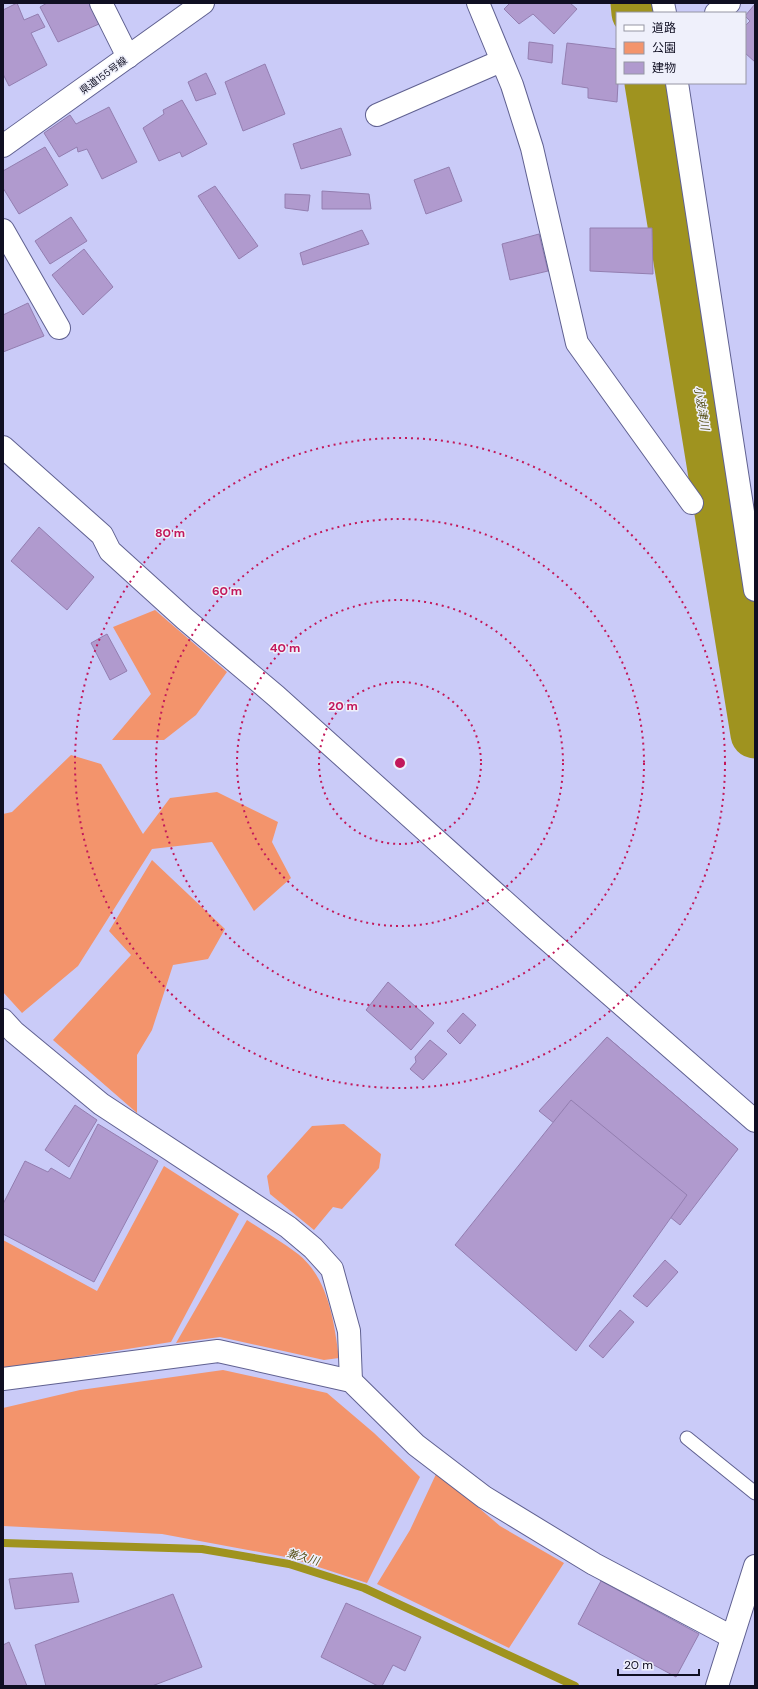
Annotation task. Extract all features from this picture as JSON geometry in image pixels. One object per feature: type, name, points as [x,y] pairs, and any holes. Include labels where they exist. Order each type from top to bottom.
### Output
[{"type":"street","points":[[101,3],[128,57]]},
{"type":"street","name":"県道155号線","points":[[3,146],[203,3]]},
{"type":"street","points":[[478,3],[512,85],[532,148],[577,343],[692,503]]},
{"type":"street","points":[[717,12],[729,3]]},
{"type":"street","points":[[377,115],[502,61]]},
{"type":"street","points":[[677,84],[755,590]]},
{"type":"street","points":[[3,230],[59,328]]},
{"type":"street","points":[[3,447],[102,535],[110,551],[186,619],[276,696],[534,928],[755,1121]]},
{"type":"street","points":[[3,1020],[14,1032],[101,1104],[288,1227],[313,1248],[332,1269],[349,1330],[351,1381]]},
{"type":"street","points":[[3,1379],[218,1351],[351,1381],[416,1445],[484,1497],[594,1564],[732,1638]]},
{"type":"street","points":[[717,1686],[755,1566]]},
{"type":"lane","points":[[687,1438],[755,1493]]},
{"type":"green space","points":[[155,610],[227,672],[196,715],[164,740],[112,740],[151,694],[113,627]]},
{"type":"green space","points":[[71,755],[101,764],[143,834],[170,798],[217,792],[278,822],[272,842],[291,878],[254,911],[212,842],[152,849],[78,966],[22,1013],[3,992],[3,814],[12,812]]},
{"type":"green space","points":[[152,860],[225,929],[208,959],[173,965],[152,1030],[137,1055],[137,1113],[53,1040],[131,955],[109,931]]},
{"type":"green space","points":[[344,1124],[381,1154],[379,1168],[342,1209],[333,1207],[314,1230],[270,1194],[267,1176],[312,1126]]},
{"type":"green space","points":[[164,1166],[239,1214],[171,1342],[3,1369],[3,1240],[97,1291]]},
{"type":"green space","points":[[247,1220],[298,1254],[317,1276],[323,1288],[332,1316],[339,1358],[324,1360],[220,1337],[176,1343]]},
{"type":"green space","points":[[223,1370],[327,1393],[374,1433],[420,1477],[367,1583],[291,1558],[162,1534],[3,1526],[3,1408],[80,1390]]},
{"type":"green space","points":[[437,1472],[500,1526],[564,1563],[509,1648],[377,1584],[410,1530]]},
{"type":"building","points":[[17,3],[24,20],[38,14],[45,27],[31,33],[47,65],[9,86],[3,74],[3,10]]},
{"type":"building","points":[[47,3],[91,3],[99,24],[58,42],[40,7]]},
{"type":"building","points":[[510,3],[570,3],[577,9],[554,34],[533,14],[519,24],[504,9]]},
{"type":"building","points":[[755,4],[755,62],[746,54],[746,25],[750,21],[746,15]]},
{"type":"building","points":[[529,42],[553,45],[552,63],[528,59]]},
{"type":"building","points":[[567,43],[616,49],[616,84],[618,84],[617,102],[588,98],[588,88],[562,84]]},
{"type":"building","points":[[265,64],[285,114],[243,131],[225,82]]},
{"type":"building","points":[[206,73],[216,94],[196,101],[188,82]]},
{"type":"building","points":[[182,100],[207,144],[182,157],[180,152],[159,161],[143,128],[164,114],[163,110]]},
{"type":"building","points":[[109,107],[137,162],[102,179],[87,149],[78,152],[77,147],[59,157],[44,133],[70,115],[76,124]]},
{"type":"building","points":[[341,128],[351,155],[301,169],[293,144]]},
{"type":"building","points":[[45,147],[68,185],[19,214],[3,188],[3,171]]},
{"type":"building","points":[[449,167],[462,201],[426,214],[414,180]]},
{"type":"building","points":[[215,186],[258,246],[239,259],[198,196]]},
{"type":"building","points":[[322,191],[369,194],[371,209],[322,209]]},
{"type":"building","points":[[285,194],[310,195],[308,211],[285,208]]},
{"type":"building","points":[[71,217],[87,241],[50,264],[35,241]]},
{"type":"building","points":[[590,228],[652,228],[653,274],[590,271]]},
{"type":"building","points":[[362,230],[369,244],[303,265],[300,253]]},
{"type":"building","points":[[539,234],[548,271],[510,280],[502,244]]},
{"type":"building","points":[[84,249],[113,287],[83,315],[52,275]]},
{"type":"building","points":[[28,303],[44,336],[3,352],[3,315]]},
{"type":"building","points":[[39,527],[94,577],[67,610],[11,561]]},
{"type":"building","points":[[107,634],[127,671],[110,680],[91,643]]},
{"type":"building","points":[[388,982],[434,1023],[411,1050],[366,1010]]},
{"type":"building","points":[[463,1013],[476,1025],[460,1044],[447,1031]]},
{"type":"building","points":[[607,1037],[738,1149],[703,1191],[570,1082]]},
{"type":"building","points":[[607,1037],[738,1149],[680,1225],[539,1111]]},
{"type":"building","points":[[430,1040],[447,1054],[423,1080],[410,1069],[416,1062],[415,1057]]},
{"type":"building","points":[[571,1100],[687,1195],[576,1351],[455,1245]]},
{"type":"building","points":[[75,1105],[97,1120],[69,1167],[45,1150]]},
{"type":"building","points":[[98,1124],[158,1161],[94,1282],[3,1234],[3,1204],[25,1161],[48,1172],[51,1168],[70,1179]]},
{"type":"building","points":[[665,1260],[678,1272],[647,1307],[633,1296]]},
{"type":"building","points":[[620,1310],[634,1322],[603,1358],[589,1346]]},
{"type":"building","points":[[72,1573],[79,1602],[15,1609],[9,1579]]},
{"type":"building","points":[[601,1581],[699,1634],[676,1677],[578,1624]]},
{"type":"building","points":[[173,1594],[202,1667],[152,1686],[46,1686],[35,1645]]},
{"type":"building","points":[[346,1603],[421,1637],[405,1671],[393,1665],[382,1686],[378,1686],[321,1657]]},
{"type":"building","points":[[9,1642],[27,1686],[3,1686],[3,1645]]},
{"type":"waterway","name":"小波津川","points":[[635,3],[636,12]]},
{"type":"waterway","name":"小波津川","points":[[649,84],[755,734]]},
{"type":"waterway","name":"兼久川","points":[[3,1543],[202,1549],[289,1564],[364,1588],[575,1686]]}]
